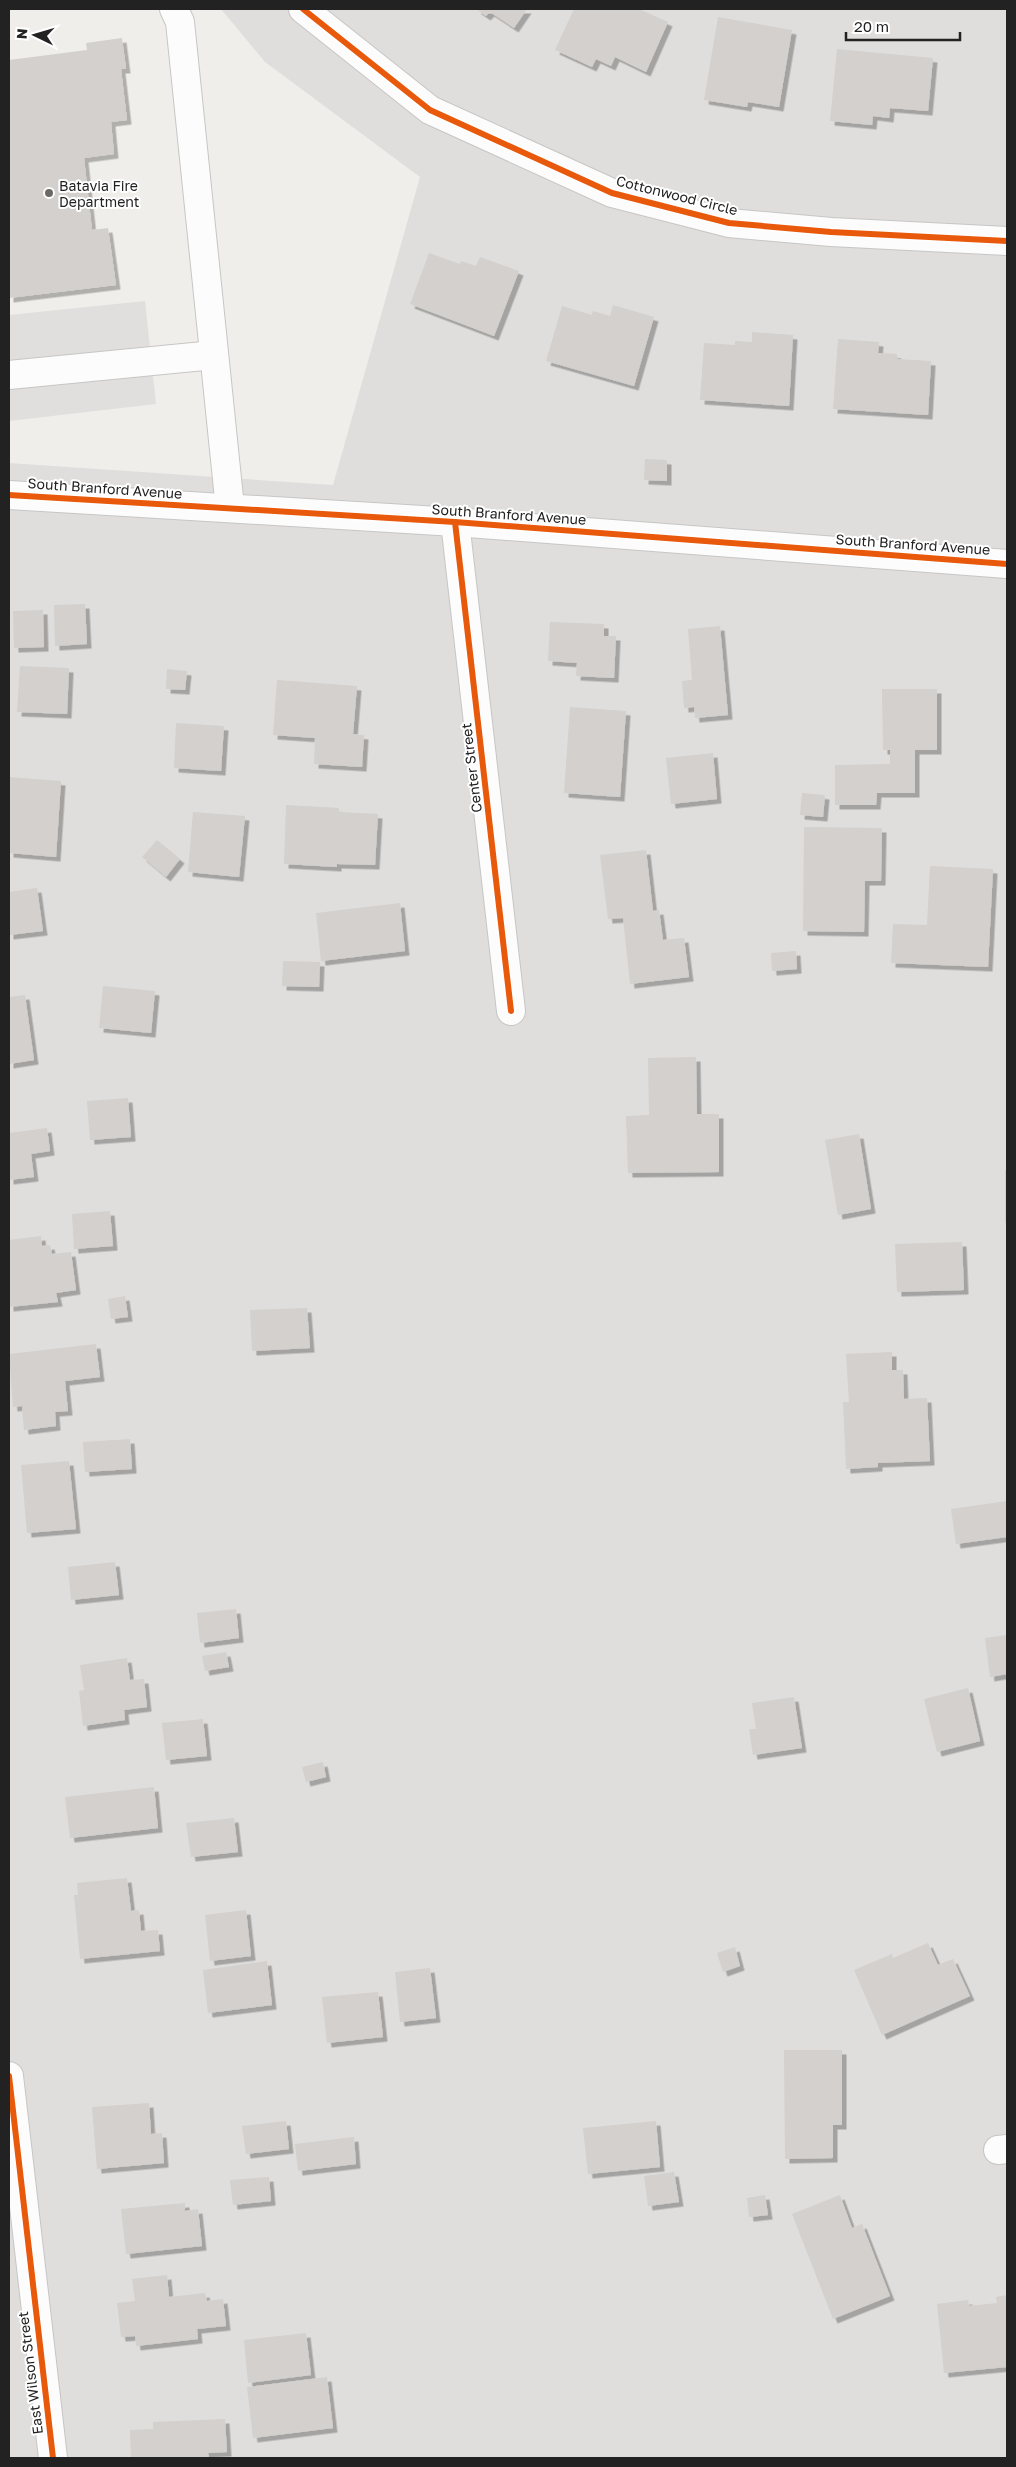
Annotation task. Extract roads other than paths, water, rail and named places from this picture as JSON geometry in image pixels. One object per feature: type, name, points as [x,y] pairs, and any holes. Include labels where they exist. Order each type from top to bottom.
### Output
[{"type":"street","points":[[174,9],[180,22],[230,508]]},
{"type":"street","name":"Cottonwood Circle","points":[[303,9],[430,110],[612,193],[729,223],[831,232],[1007,241]]},
{"type":"street","points":[[9,375],[214,355]]},
{"type":"street","name":"South Branford Avenue","points":[[9,495],[455,522],[1007,564]]},
{"type":"street","name":"Center Street","points":[[455,522],[511,1011]]},
{"type":"street","name":"East Wilson Street","points":[[9,2076],[53,2458]]},
{"type":"place","name":"Batavia Fire Department","points":[[49,193]]}]
